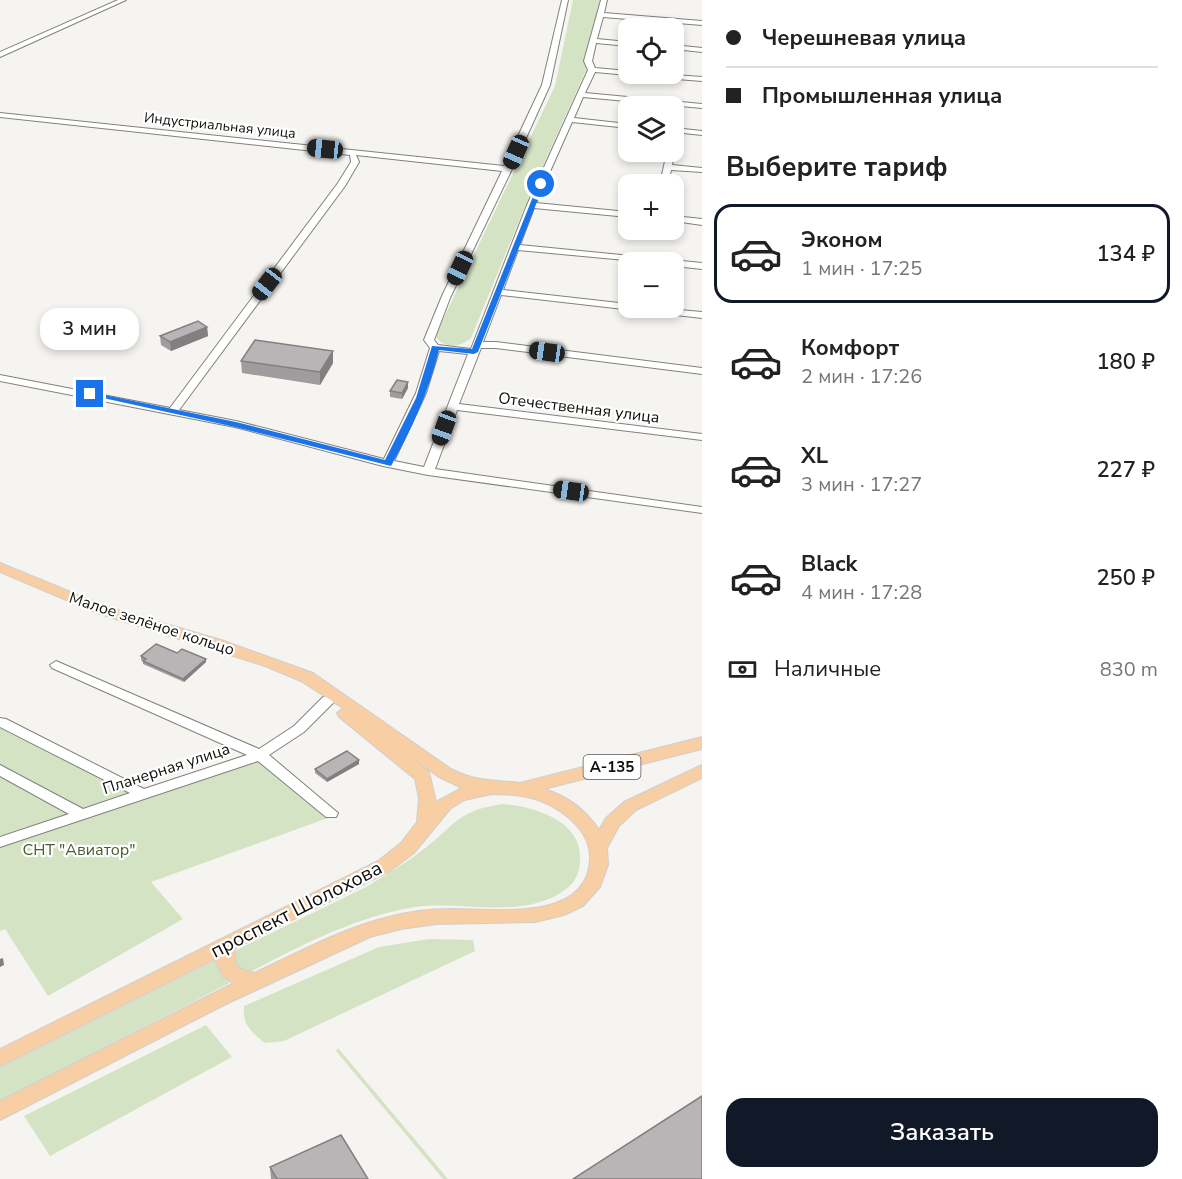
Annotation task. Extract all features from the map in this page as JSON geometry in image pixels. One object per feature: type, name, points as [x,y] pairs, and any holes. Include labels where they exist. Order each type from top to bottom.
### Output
[{"type":"main road","name":"Малое зелёное кольцо","points":[[0,567],[102,610],[271,662],[307,677],[445,773],[465,783],[492,788]]},
{"type":"main road","name":"Малое зелёное кольцо","points":[[271,662],[328,700],[423,776],[428,798],[426,822]]},
{"type":"main road","name":"А-135","points":[[522,789],[702,743]]},
{"type":"main road","name":"А-135","points":[[599,847],[612,822],[630,806],[702,771]]},
{"type":"main road","name":"проспект Шолохова","points":[[0,1058],[384,866],[408,847],[426,822],[445,803],[466,793],[492,788],[522,789],[562,803],[588,825],[599,847]]},
{"type":"main road","points":[[2,1109],[255,981],[373,928],[420,918],[460,916],[528,918],[560,910],[580,897],[592,884],[600,865],[599,847]]},
{"type":"main road","points":[[225,945],[223,958],[227,969],[238,977],[255,981]]},
{"type":"street","points":[[0,56],[123,0]]},
{"type":"street","points":[[387,464],[428,378],[435,348],[429,339],[446,298],[546,85],[565,0]]},
{"type":"street","points":[[428,472],[531,205],[592,70],[588,61],[602,15],[604,0]]},
{"type":"street","points":[[602,15],[702,23]]},
{"type":"street","points":[[594,41],[618,43]]},
{"type":"street","points":[[684,48],[702,50]]},
{"type":"street","points":[[592,70],[618,72]]},
{"type":"street","points":[[684,78],[702,79]]},
{"type":"street","points":[[582,95],[702,106]]},
{"type":"street","name":"Индустриальная улица","points":[[0,117],[507,170]]},
{"type":"street","points":[[571,120],[618,125]]},
{"type":"street","points":[[684,131],[702,133]]},
{"type":"street","points":[[340,152],[348,168],[342,184]]},
{"type":"street","name":"Индустриальная улица","points":[[340,152],[353,156],[507,170]]},
{"type":"street","points":[[173,411],[342,184],[355,162],[353,156]]},
{"type":"street","points":[[666,174],[669,162]]},
{"type":"street","points":[[668,167],[702,170]]},
{"type":"street","points":[[531,205],[618,214]]},
{"type":"street","points":[[684,220],[702,222]]},
{"type":"street","points":[[515,246],[618,257]]},
{"type":"street","points":[[684,264],[702,266]]},
{"type":"street","points":[[498,292],[618,306]]},
{"type":"street","points":[[684,313],[702,315]]},
{"type":"street","points":[[435,348],[476,349],[496,345],[702,371]]},
{"type":"street","points":[[0,378],[173,411],[428,472],[702,510]]},
{"type":"street","name":"Отечественная улица","points":[[452,406],[702,437]]},
{"type":"street","points":[[56,664],[260,755],[332,813]]},
{"type":"street","name":"Планерная улица","points":[[0,842],[260,755],[299,729],[328,700]]},
{"type":"street","points":[[1,722],[143,794]]},
{"type":"street","points":[[0,770],[83,815]]},
{"type":"green space","points":[[573,0],[600,0],[585,61],[586,70],[526,204],[471,338],[462,344],[447,345],[435,336],[555,86]]},
{"type":"green space","name":"СНТ \"Авиатор\"","points":[[0,721],[141,791],[256,750],[339,814],[151,882],[183,919],[48,996],[5,929],[0,931]]},
{"type":"green space","points":[[502,804],[542,812],[566,826],[574,836],[579,848],[580,866],[569,887],[549,899],[532,904],[513,907],[415,907],[389,912],[339,929],[289,952],[0,1101],[0,1065],[366,887],[417,854],[466,815],[475,810]]},
{"type":"green space","points":[[429,939],[473,940],[475,951],[284,1041],[265,1043],[246,1023],[244,1006],[379,947]]},
{"type":"green space","points":[[206,1025],[232,1057],[50,1156],[24,1116]]},
{"type":"green space","points":[[338,1048],[448,1179],[443,1179],[336,1051]]},
{"type":"building","points":[[198,321],[207,327],[170,342],[160,336]]},
{"type":"building","points":[[255,340],[333,351],[320,372],[241,361]]},
{"type":"building","points":[[397,380],[408,382],[402,393],[390,391]]},
{"type":"building","points":[[156,644],[177,653],[182,649],[206,659],[183,679],[143,661],[146,659],[141,656]]},
{"type":"building","points":[[347,751],[359,760],[327,779],[315,769]]},
{"type":"building","points":[[702,1096],[702,1179],[573,1179]]},
{"type":"building","points":[[341,1135],[368,1179],[277,1179],[270,1167]]},
{"type":"route","points":[[90,394],[236,424],[387,464],[420,398],[428,378],[435,348],[474,352],[541,184]]}]
